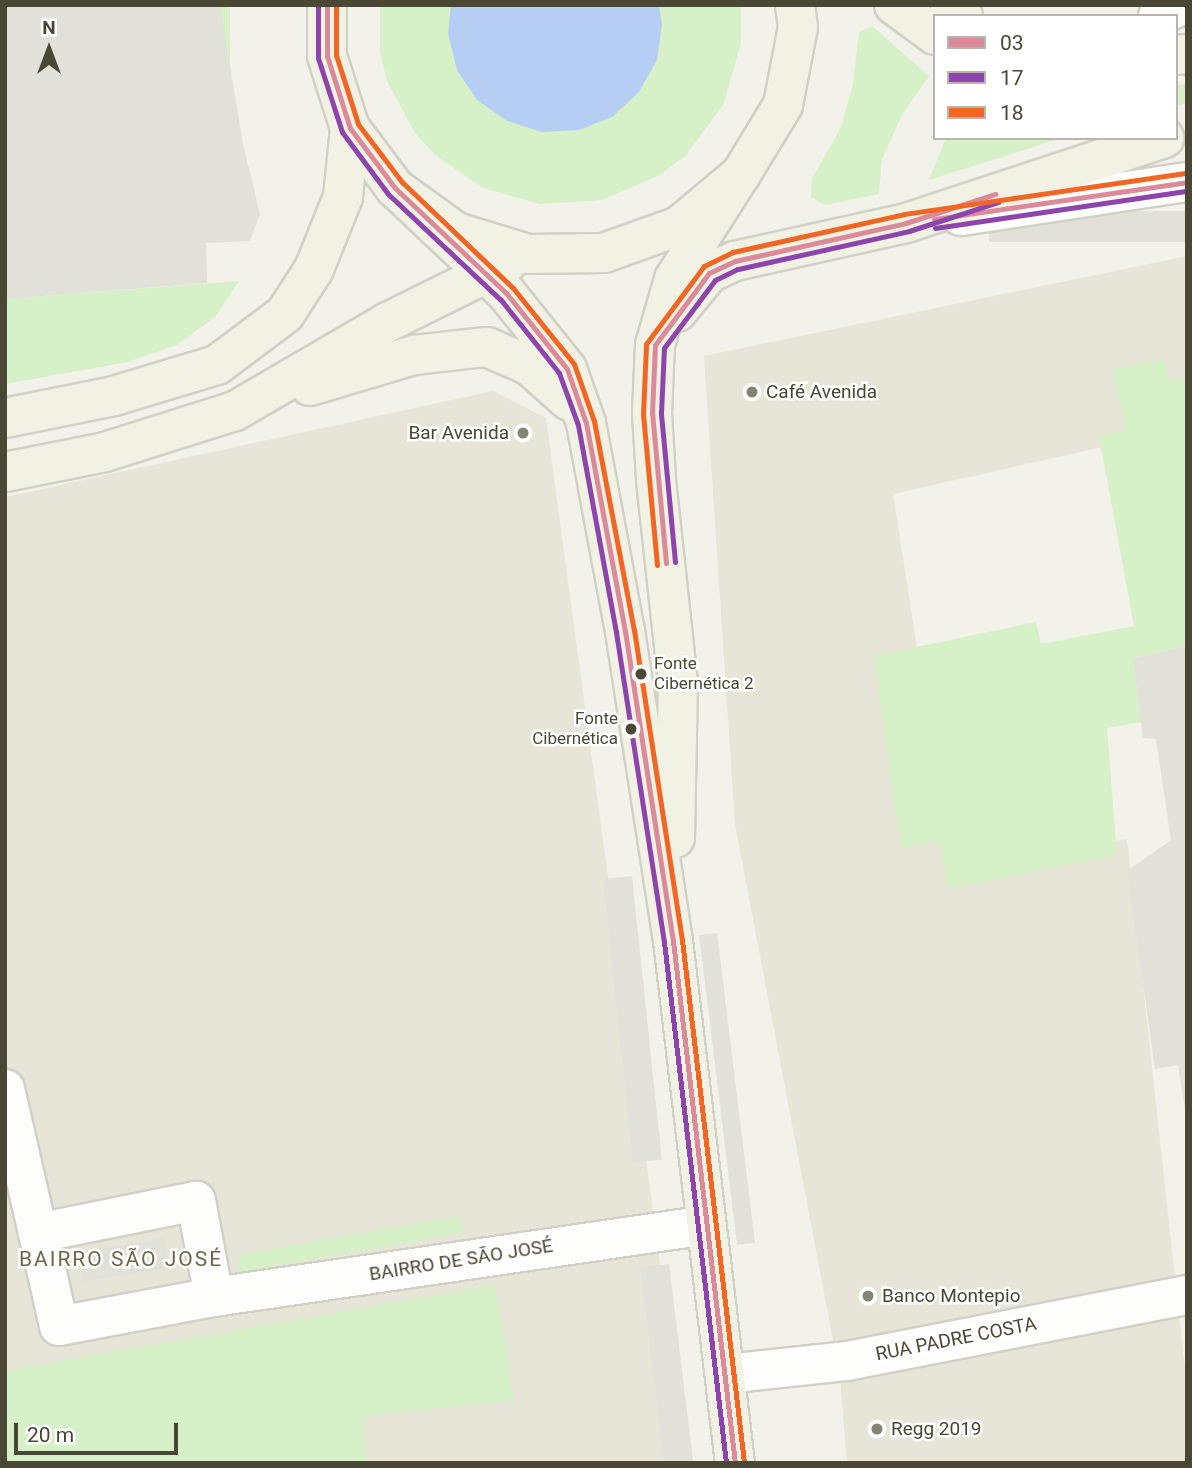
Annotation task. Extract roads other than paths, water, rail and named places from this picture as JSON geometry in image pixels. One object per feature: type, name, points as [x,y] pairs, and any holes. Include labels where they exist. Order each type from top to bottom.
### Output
[{"type":"main road","points":[[319,5],[327,56],[350,128],[395,188],[484,273],[567,369],[586,423],[625,631],[673,941],[735,1463]]},
{"type":"main road","points":[[327,5],[327,56]]},
{"type":"main road","points":[[673,941],[678,683],[656,479],[652,413],[655,345],[692,228],[741,174],[783,105],[798,27],[795,5]]},
{"type":"main road","points":[[894,5],[933,33]]},
{"type":"main road","points":[[5,418],[125,393],[217,365],[285,314],[314,269],[343,197],[350,128]]},
{"type":"main road","points":[[655,345],[709,273],[735,261],[906,223],[1158,140]]},
{"type":"main road","points":[[395,188],[456,232],[528,254],[604,253],[692,228],[748,237],[849,234]]},
{"type":"main road","points":[[235,411],[484,273],[528,254]]},
{"type":"main road","points":[[5,472],[105,452],[414,355],[487,347],[507,353],[560,389],[586,423]]},
{"type":"street","points":[[1162,14],[1182,5]]},
{"type":"street","points":[[906,223],[1187,183]]},
{"type":"street","name":"BAIRRO DE SÃO JOSÉ","points":[[5,1089],[59,1326],[214,1297],[707,1225]]},
{"type":"street","points":[[38,1233],[196,1201],[214,1297]]},
{"type":"street","name":"RUA PADRE COSTA","points":[[725,1374],[847,1361],[1187,1295]]},
{"type":"water","points":[[451,5],[659,5],[662,24],[657,60],[639,92],[612,117],[579,130],[542,132],[507,121],[477,100],[457,70],[448,34]]},
{"type":"place","name":"Café Avenida","points":[[752,392]]},
{"type":"place","name":"Bar Avenida","points":[[523,433]]},
{"type":"place","name":"Fonte Cibernética 2","points":[[641,674]]},
{"type":"place","name":"Fonte Cibernética","points":[[631,729]]},
{"type":"place","name":"Banco Montepio","points":[[868,1296]]},
{"type":"place","name":"Regg 2019","points":[[877,1429]]},
{"type":"district","name":"BAIRRO SÃO JOSÉ","points":[[121,1259]]}]
